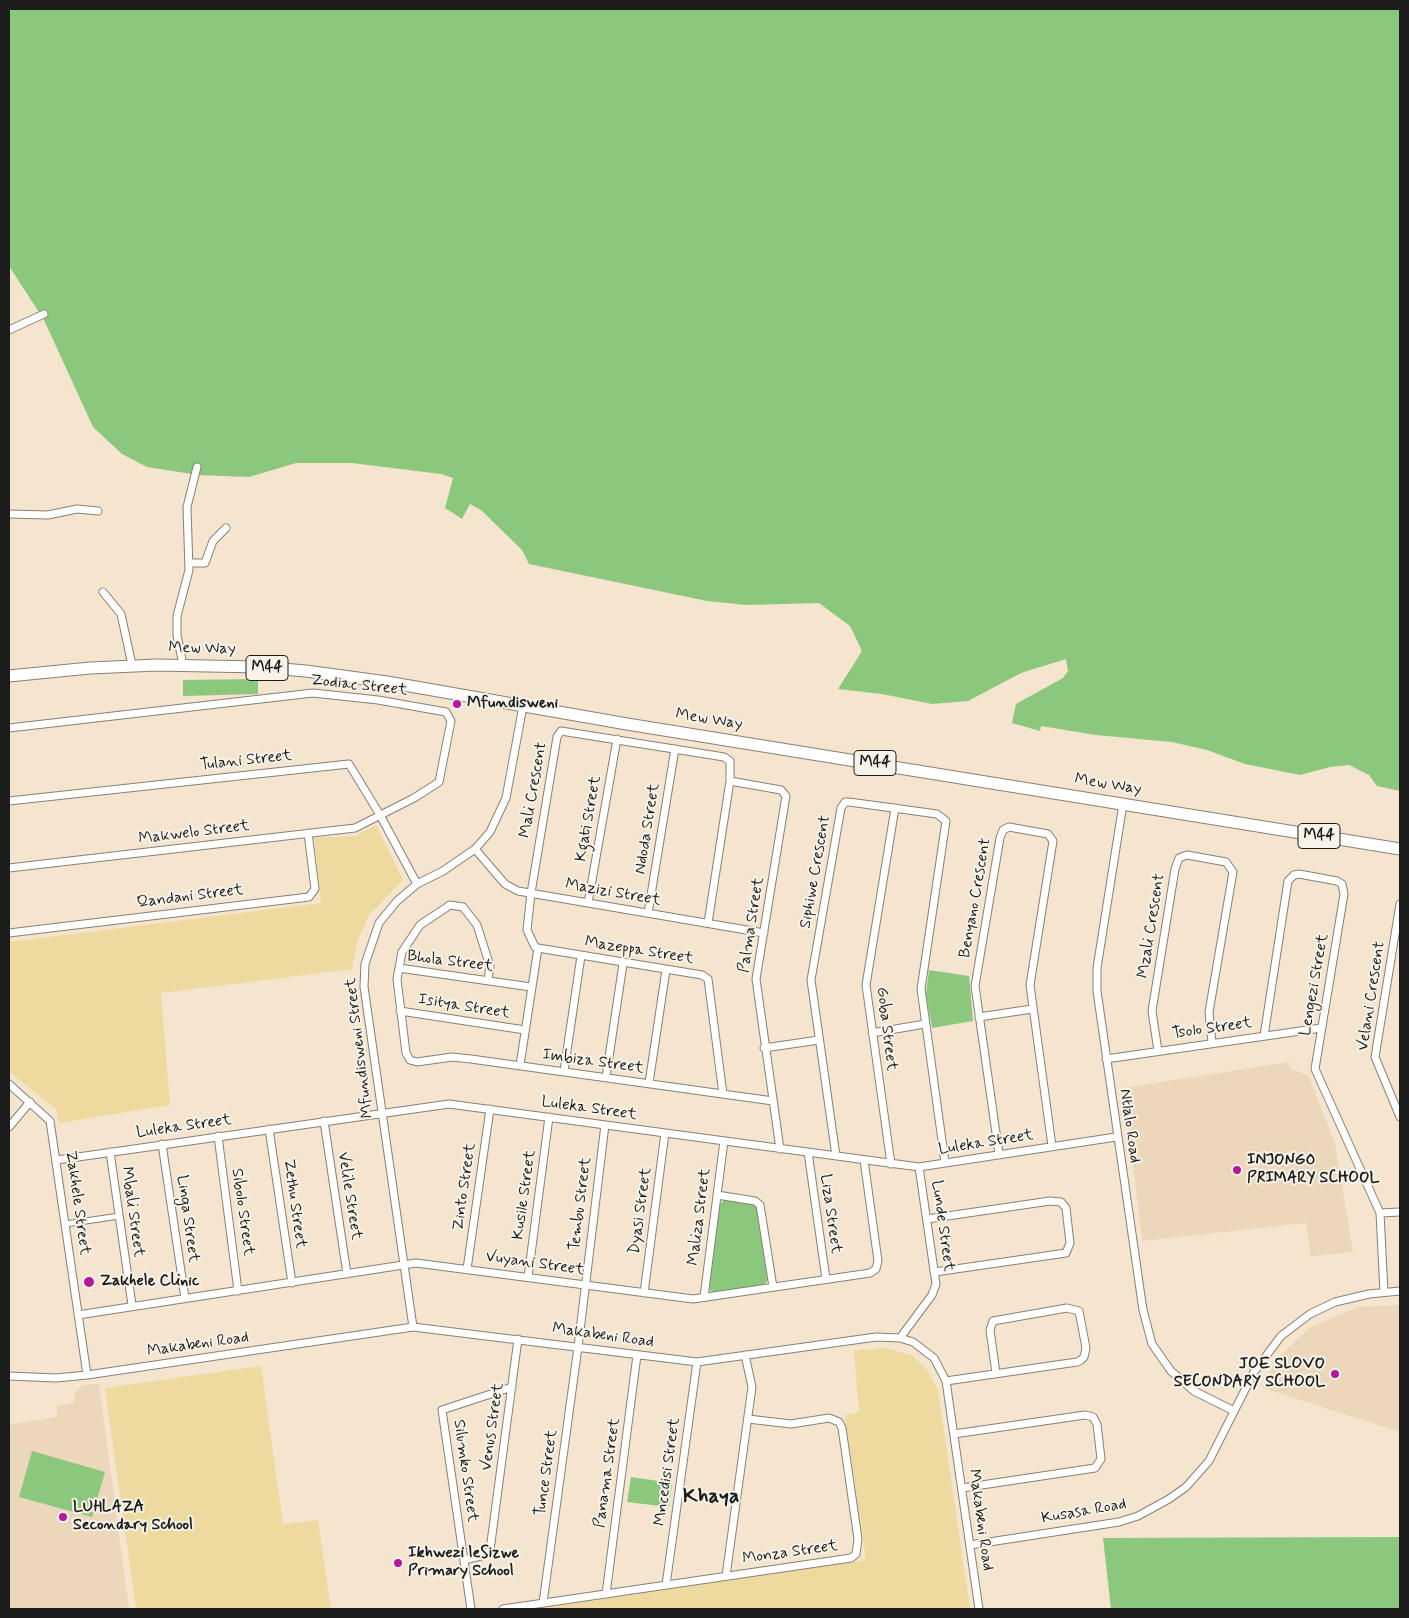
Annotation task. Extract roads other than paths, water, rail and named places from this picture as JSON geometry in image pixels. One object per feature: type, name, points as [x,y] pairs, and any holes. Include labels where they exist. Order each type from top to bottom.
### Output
[{"type":"main road","name":"Mew Way","points":[[9,676],[132,665],[259,667],[306,671],[387,682],[523,706],[1400,849]]},
{"type":"street","points":[[9,330],[44,314]]},
{"type":"street","points":[[183,665],[177,616],[188,576],[187,507],[197,467]]},
{"type":"street","points":[[9,514],[48,515],[77,509],[98,511]]},
{"type":"street","points":[[189,563],[205,563],[213,541],[226,528]]},
{"type":"street","points":[[103,592],[121,614],[132,665]]},
{"type":"street","name":"Zodiac Street","points":[[9,728],[313,693],[378,700],[448,712],[451,721],[439,782],[414,798],[380,815]]},
{"type":"street","name":"Mfundisweni Street","points":[[413,1327],[364,987],[365,964],[379,922],[397,901],[417,884],[443,871],[475,849],[490,832],[506,798],[523,706]]},
{"type":"street","name":"Mali Crescent","points":[[538,948],[535,947],[528,930],[531,893],[557,737],[561,731],[728,758],[732,765],[708,923]]},
{"type":"street","name":"Kgati Street","points":[[588,903],[616,739]]},
{"type":"street","name":"Ndoda Street","points":[[648,913],[674,749]]},
{"type":"street","name":"Tulani Street","points":[[9,801],[347,764],[352,766],[417,884]]},
{"type":"street","name":"Palma Street","points":[[730,781],[781,790],[786,796],[756,986],[780,1149]]},
{"type":"street","name":"Siphiwe Crescent","points":[[836,1156],[811,980],[841,808],[845,802],[849,802],[937,814],[946,821],[921,982],[925,1024],[945,1162]]},
{"type":"street","name":"Ntlalo Road","points":[[1123,804],[1097,968],[1096,991],[1142,1310],[1152,1344],[1161,1359],[1181,1382],[1194,1391],[1234,1411]]},
{"type":"street","name":"Goba Street","points":[[891,1164],[872,1033],[867,977],[895,808]]},
{"type":"street","name":"Makwelo Street","points":[[9,868],[355,828],[380,815]]},
{"type":"street","name":"Benyano Crescent","points":[[999,1154],[975,986],[1000,838],[1003,830],[1009,827],[1048,834],[1053,841],[1031,979],[1032,1009],[1052,1146]]},
{"type":"street","name":"Qandani Street","points":[[9,933],[309,896],[315,889],[308,833]]},
{"type":"street","name":"Mazizi Street","points":[[475,849],[505,884],[518,891],[764,933]]},
{"type":"street","name":"Mzali Crescent","points":[[1158,1051],[1152,1010],[1175,869],[1180,858],[1187,855],[1226,862],[1233,872],[1209,1012],[1212,1043]]},
{"type":"street","name":"Lengezi Street","points":[[1264,1036],[1287,887],[1291,878],[1299,874],[1332,879],[1342,884],[1344,888],[1315,1064],[1317,1075],[1380,1213],[1384,1292]]},
{"type":"street","points":[[399,968],[402,952],[420,924],[450,905],[457,904],[463,907],[477,925],[490,966],[488,980]]},
{"type":"street","name":"Velani Crescent","points":[[1400,904],[1399,927],[1376,1058],[1400,1116]]},
{"type":"street","points":[[520,1065],[538,948]]},
{"type":"street","name":"Mazeppa Street","points":[[538,948],[623,964],[702,975],[708,979],[723,1094]]},
{"type":"street","points":[[564,1071],[581,956]]},
{"type":"street","points":[[606,1078],[623,964]]},
{"type":"street","name":"Bhola Street","points":[[410,1060],[406,1054],[400,1011],[397,979],[399,968],[531,986]]},
{"type":"street","points":[[648,1083],[666,970]]},
{"type":"street","points":[[979,1017],[1032,1009]]},
{"type":"street","name":"Isitya Street","points":[[400,1011],[525,1030]]},
{"type":"street","points":[[872,1033],[925,1024]]},
{"type":"street","name":"Tsolo Street","points":[[1106,1059],[1322,1028]]},
{"type":"street","points":[[764,1048],[819,1040]]},
{"type":"street","name":"Imbiza Street","points":[[410,1060],[417,1062],[452,1057],[773,1101]]},
{"type":"street","name":"Zakhele Street","points":[[9,1084],[50,1121],[58,1160],[87,1375]]},
{"type":"street","points":[[9,1127],[30,1102]]},
{"type":"street","name":"Luleka Street","points":[[58,1160],[449,1104],[919,1167],[1116,1137]]},
{"type":"street","name":"Zinto Street","points":[[467,1269],[490,1109]]},
{"type":"street","name":"Kusile Street","points":[[528,1277],[550,1117]]},
{"type":"street","name":"Velile Street","points":[[324,1121],[347,1274]]},
{"type":"street","name":"Tembu Street","points":[[578,1346],[605,1124]]},
{"type":"street","name":"Zethu Street","points":[[270,1129],[292,1282]]},
{"type":"street","name":"Dyasi Street","points":[[644,1293],[665,1133]]},
{"type":"street","name":"Sibolo Street","points":[[218,1136],[238,1290]]},
{"type":"street","name":"Maliza Street","points":[[704,1297],[724,1141]]},
{"type":"street","name":"Linga Street","points":[[162,1144],[185,1298]]},
{"type":"street","name":"Mbali Street","points":[[110,1152],[132,1305]]},
{"type":"street","name":"Liza Street","points":[[808,1152],[826,1279]]},
{"type":"street","name":"Vuyani Street","points":[[78,1314],[426,1263],[693,1299],[870,1273],[878,1266],[864,1160]]},
{"type":"street","name":"Lunde Street","points":[[900,1338],[932,1296],[936,1284],[919,1167]]},
{"type":"street","points":[[717,1195],[755,1201],[760,1206],[773,1287]]},
{"type":"street","points":[[927,1220],[1050,1201],[1060,1202],[1066,1208],[1070,1243],[1066,1253],[935,1272]]},
{"type":"street","points":[[1380,1213],[1400,1212]]},
{"type":"street","points":[[66,1224],[119,1216]]},
{"type":"street","name":"Kusasa Road","points":[[970,1545],[1119,1522],[1156,1507],[1186,1487],[1200,1473],[1219,1444],[1234,1411],[1263,1357],[1281,1336],[1296,1323],[1318,1309],[1335,1302],[1384,1292],[1400,1292]]},
{"type":"street","points":[[946,1380],[996,1373],[1081,1360],[1086,1348],[1079,1311],[1067,1308],[993,1321],[990,1330],[996,1373]]},
{"type":"street","name":"Makabeni Road","points":[[9,1376],[56,1378],[87,1375],[413,1327],[697,1362],[876,1337],[900,1338],[913,1342],[934,1358],[946,1380],[979,1609]]},
{"type":"street","name":"Venus Street","points":[[464,1560],[485,1555],[490,1550],[518,1339]]},
{"type":"street","name":"Tunce Street","points":[[543,1603],[578,1346]]},
{"type":"street","name":"Panama Street","points":[[606,1594],[637,1355]]},
{"type":"street","points":[[726,1576],[752,1387],[745,1356]]},
{"type":"street","name":"Mncedisi Street","points":[[666,1585],[697,1362]]},
{"type":"street","name":"Silumko Street","points":[[471,1609],[442,1410],[512,1388]]},
{"type":"street","points":[[954,1434],[1085,1415],[1093,1417],[1097,1424],[1101,1459],[1095,1468],[962,1488]]},
{"type":"street","name":"Monza Street","points":[[503,1609],[846,1560],[856,1554],[858,1547],[842,1428],[839,1422],[830,1418],[791,1424],[748,1419]]},
{"type":"place","name":"Mfundisweni","points":[[457,704]]},
{"type":"place","name":"INJONGO PRIMARY SCHOOL","points":[[1237,1170]]},
{"type":"place","name":"Zakhele Clinic","points":[[89,1282]]},
{"type":"place","name":"JOE SLOVO SECONDARY SCHOOL","points":[[1335,1374]]},
{"type":"place","name":"LUHLAZA Secondary School","points":[[63,1517]]},
{"type":"place","name":"Ikhwezi leSizwe Primary School","points":[[398,1563]]},
{"type":"district","name":"Khaya","points":[[711,1498]]}]
